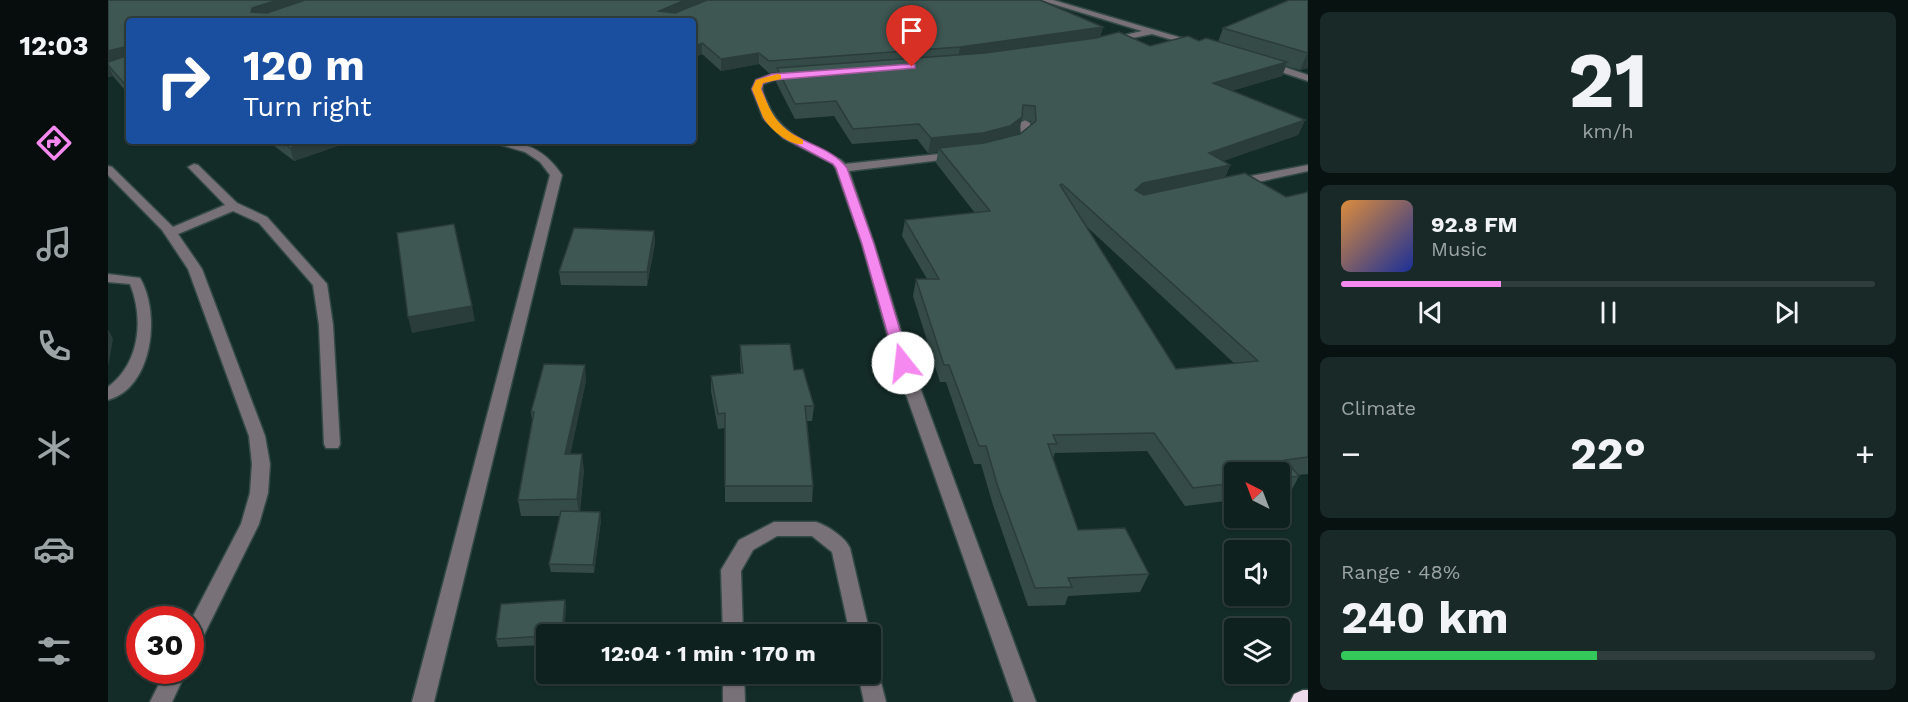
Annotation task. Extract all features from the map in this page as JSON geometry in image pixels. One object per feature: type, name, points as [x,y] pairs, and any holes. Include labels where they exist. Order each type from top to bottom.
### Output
[{"type":"highway","points":[[1303,702],[1308,702]]},
{"type":"street","points":[[1044,0],[1208,47]]},
{"type":"street","points":[[1102,44],[1152,31]]},
{"type":"street","points":[[1252,59],[1308,78]]},
{"type":"street","points":[[807,75],[772,77],[759,82],[757,89],[768,118],[787,136],[837,162],[842,168],[868,244],[903,363],[1025,702]]},
{"type":"street","points":[[1001,148],[1012,145],[1026,134],[1025,123]]},
{"type":"street","points":[[423,702],[556,175],[551,167],[529,149],[516,144]]},
{"type":"street","points":[[842,168],[968,154]]},
{"type":"street","points":[[194,167],[233,206],[263,220],[320,284],[326,325],[332,444]]},
{"type":"street","points":[[1219,186],[1308,168]]},
{"type":"street","points":[[108,169],[173,232],[195,269],[257,436],[261,464],[259,493],[250,524],[204,615]]},
{"type":"street","points":[[173,232],[233,206]]},
{"type":"street","points":[[108,278],[135,281],[143,296],[145,321],[141,351],[132,373],[122,387],[108,395]]},
{"type":"street","points":[[733,624],[731,570],[746,545],[774,529],[816,529],[841,548],[858,624]]},
{"type":"street","points":[[161,702],[170,684]]},
{"type":"street","points":[[734,684],[734,702]]},
{"type":"street","points":[[871,684],[875,702]]},
{"type":"building","points":[[108,0],[278,0],[252,8],[251,12],[267,13],[305,0],[685,0],[659,11],[675,13],[707,0],[1040,0],[1103,27],[960,47],[769,61],[759,53],[721,59],[702,43],[696,46],[696,18],[126,18],[126,48],[108,51]]},
{"type":"building","points":[[1289,0],[1308,0],[1308,53],[1223,28]]},
{"type":"building","points":[[1119,32],[1150,46],[1188,36],[1199,41],[1206,38],[1287,62],[1213,83],[1305,120],[1209,153],[1230,165],[1143,183],[1135,190],[1144,195],[1245,173],[1286,197],[1308,192],[1308,457],[1285,460],[1287,462],[1224,462],[1224,484],[1193,488],[1154,433],[1053,435],[1057,444],[1048,444],[1078,530],[1125,528],[1149,574],[1068,578],[1072,587],[1035,588],[998,487],[986,446],[979,446],[949,365],[944,365],[916,279],[939,279],[905,220],[990,211],[939,148],[984,143],[1020,134],[1036,121],[1035,106],[1023,105],[1022,117],[1010,126],[983,133],[931,138],[919,124],[853,129],[836,101],[795,104],[777,68],[985,53],[1096,38]],"holes":[[[1062,184],[1258,361],[1176,369],[1060,185]]]},
{"type":"building","points":[[126,56],[126,86],[108,65],[108,62]]},
{"type":"building","points":[[285,144],[302,144],[290,148]]},
{"type":"building","points":[[454,224],[472,306],[408,317],[397,233]]},
{"type":"building","points":[[574,228],[654,231],[647,272],[559,272]]},
{"type":"building","points":[[790,344],[794,370],[803,369],[814,406],[805,406],[813,486],[725,486],[725,413],[718,414],[711,376],[743,373],[740,345]]},
{"type":"building","points":[[544,364],[585,365],[565,454],[582,454],[577,499],[518,500],[534,412],[531,412]]},
{"type":"building","points":[[1290,466],[1299,476],[1290,477]]},
{"type":"building","points":[[561,511],[600,512],[593,565],[549,564]]},
{"type":"building","points":[[565,600],[563,624],[536,624],[536,637],[496,639],[501,604]]},
{"type":"slow traffic","points":[[778,77],[759,82],[757,89],[768,118],[787,136],[799,142]]},
{"type":"route","points":[[903,363],[868,244],[842,168],[837,162],[787,136],[768,118],[757,89],[759,82],[772,77],[912,67]]}]
